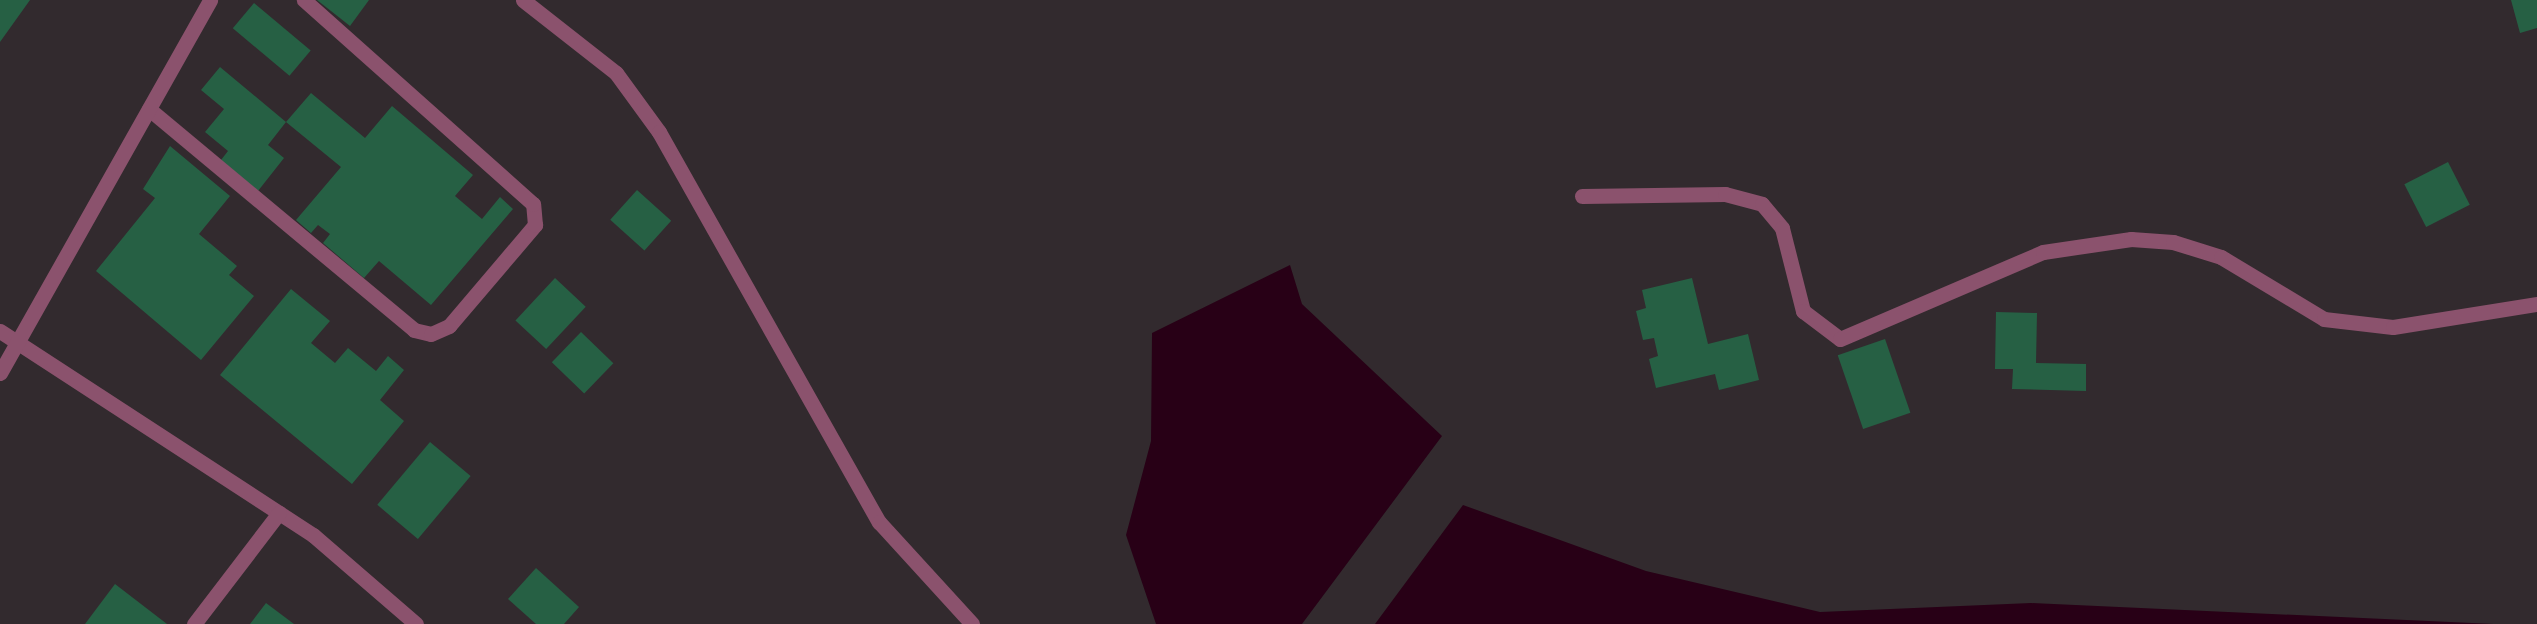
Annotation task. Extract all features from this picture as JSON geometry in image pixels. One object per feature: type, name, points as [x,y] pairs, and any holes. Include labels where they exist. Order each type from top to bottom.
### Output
[{"type":"street","points":[[0,373],[210,0]]},
{"type":"street","points":[[149,109],[414,330],[431,334],[449,326],[535,225],[533,204],[304,0]]},
{"type":"street","points":[[523,0],[616,73],[659,132],[879,522],[972,624]]},
{"type":"street","points":[[1582,196],[1725,194],[1762,204],[1782,228],[1803,311],[1840,339],[2043,252],[2131,239],[2173,242],[2221,257],[2324,319],[2393,327],[2537,304]]},
{"type":"street","points":[[0,331],[17,345],[313,535],[416,624]]},
{"type":"street","points":[[194,624],[279,513]]},
{"type":"shaded area","points":[[1290,265],[1302,304],[1442,436],[1302,624],[1156,624],[1126,535],[1151,441],[1152,333]]},
{"type":"shaded area","points":[[1463,505],[1646,571],[1820,612],[2031,603],[2494,624],[1375,624]]},
{"type":"building","points":[[0,0],[30,0],[0,42]]},
{"type":"building","points":[[317,0],[369,0],[350,26]]},
{"type":"building","points":[[2511,0],[2537,0],[2537,28],[2520,33]]},
{"type":"building","points":[[254,3],[311,51],[289,76],[233,28]]},
{"type":"building","points":[[220,67],[286,122],[268,145],[284,158],[258,191],[221,160],[228,151],[205,132],[224,109],[201,90]]},
{"type":"building","points":[[311,93],[365,138],[392,106],[473,175],[455,196],[482,219],[500,197],[513,209],[431,305],[379,261],[364,278],[323,243],[330,234],[318,225],[311,233],[296,220],[341,167],[286,122]]},
{"type":"building","points":[[170,146],[230,196],[199,234],[237,266],[229,275],[254,296],[201,360],[96,271],[155,198],[143,189]]},
{"type":"building","points":[[2448,162],[2470,205],[2426,227],[2404,184]]},
{"type":"building","points":[[637,190],[671,221],[644,251],[610,220]]},
{"type":"building","points":[[555,278],[586,307],[546,349],[515,320]]},
{"type":"building","points":[[1692,278],[1708,344],[1748,334],[1759,380],[1719,390],[1715,374],[1656,388],[1649,359],[1658,356],[1654,338],[1643,340],[1636,311],[1646,308],[1642,290]]},
{"type":"building","points":[[291,289],[330,321],[311,343],[335,363],[348,348],[376,371],[388,356],[404,370],[380,400],[404,421],[352,484],[220,375]]},
{"type":"building","points":[[1996,312],[2037,313],[2036,363],[2086,364],[2086,391],[2012,389],[2013,369],[1995,369]]},
{"type":"building","points":[[581,332],[613,363],[584,393],[552,362]]},
{"type":"building","points":[[1885,339],[1910,413],[1863,429],[1838,355]]},
{"type":"building","points":[[430,442],[471,476],[418,539],[377,505]]},
{"type":"building","points":[[536,568],[579,607],[564,624],[536,624],[508,599]]},
{"type":"building","points":[[115,584],[167,624],[85,624]]},
{"type":"building","points":[[266,603],[294,624],[250,624]]}]
